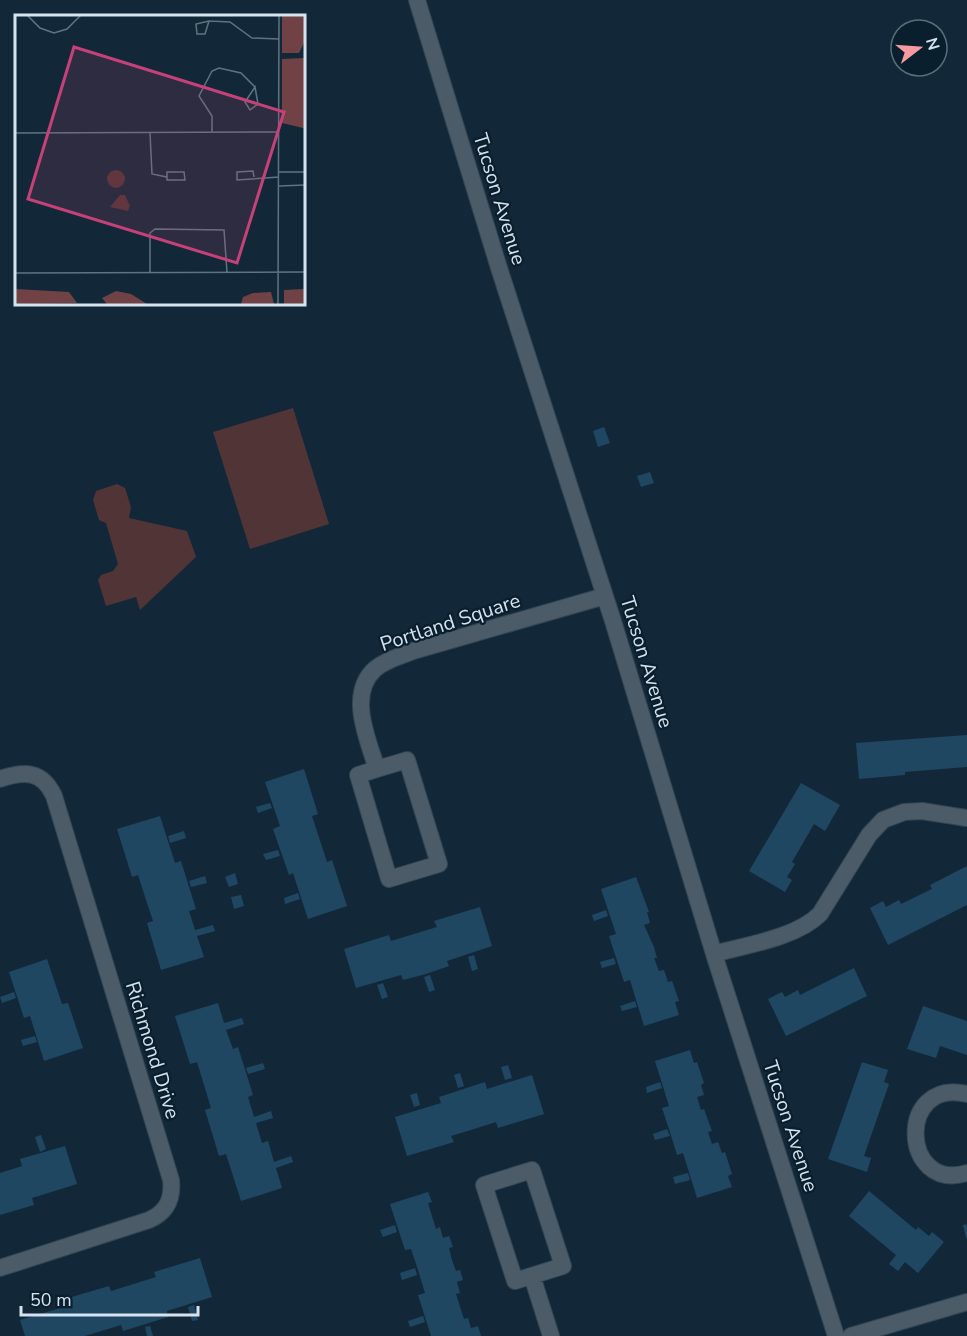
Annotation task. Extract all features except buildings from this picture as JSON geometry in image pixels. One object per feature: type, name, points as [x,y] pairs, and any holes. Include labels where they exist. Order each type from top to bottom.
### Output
[{"type":"street","name":"Tucson Avenue","points":[[417,0],[499,268],[605,596],[714,954],[836,1336]]},
{"type":"street","name":"Portland Square","points":[[377,770],[361,708],[364,686],[375,669],[413,651],[605,596]]},
{"type":"street","points":[[407,760],[439,864],[389,879],[358,776],[377,770],[407,760]]},
{"type":"street","name":"Richmond Drive","points":[[0,779],[18,773],[32,774],[45,782],[54,796],[171,1180],[172,1190],[171,1199],[166,1208],[149,1220],[0,1268]]},
{"type":"street","points":[[714,954],[794,931],[810,923],[820,914],[869,835],[884,820],[904,812],[922,811],[967,818]]},
{"type":"street","points":[[967,1094],[953,1092],[943,1094],[927,1103],[919,1113],[914,1138],[924,1161],[933,1169],[956,1175],[967,1173]]},
{"type":"street","points":[[532,1170],[563,1266],[532,1276],[515,1281],[484,1185],[532,1170]]},
{"type":"street","points":[[532,1276],[551,1336]]},
{"type":"street","points":[[852,1336],[967,1302]]},
{"type":"shaded area","points":[[293,408],[329,524],[250,549],[213,432]]},
{"type":"shaded area","points":[[117,484],[125,488],[131,507],[129,518],[187,531],[196,557],[140,610],[136,597],[106,606],[98,580],[101,575],[113,571],[118,564],[106,523],[99,520],[93,500],[96,491]]}]
